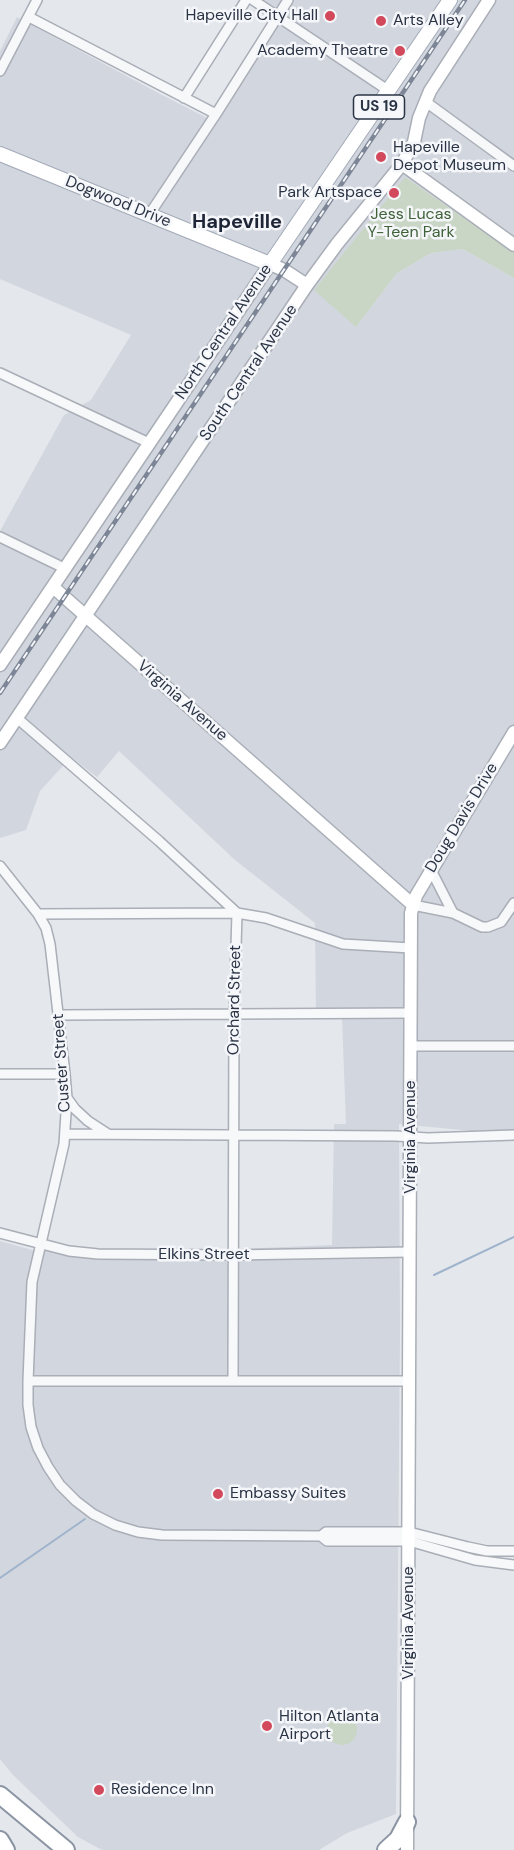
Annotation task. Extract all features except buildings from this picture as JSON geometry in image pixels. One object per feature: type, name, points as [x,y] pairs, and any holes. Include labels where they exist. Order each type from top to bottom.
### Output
[{"type":"highway","points":[[0,1795],[66,1850]]},
{"type":"highway","points":[[386,1850],[398,1839],[407,1822]]},
{"type":"highway","points":[[0,1840],[6,1850]]},
{"type":"main road","name":"North Central Avenue","points":[[0,666],[64,568],[450,0]]},
{"type":"main road","name":"South Central Avenue","points":[[0,743],[307,285],[402,164],[414,142],[419,118],[430,91],[489,0]]},
{"type":"main road","name":"Dogwood Drive","points":[[0,154],[270,264]]},
{"type":"main road","points":[[402,164],[514,245]]},
{"type":"main road","points":[[270,264],[307,285]]},
{"type":"main road","name":"Virginia Avenue","points":[[52,587],[412,905],[407,1850]]},
{"type":"main road","name":"Doug Davis Drive","points":[[412,905],[514,732]]},
{"type":"street","points":[[1,68],[37,0]]},
{"type":"street","points":[[184,98],[246,0]]},
{"type":"street","points":[[253,0],[389,91]]},
{"type":"street","points":[[149,214],[288,0]]},
{"type":"street","points":[[29,17],[216,114]]},
{"type":"street","points":[[426,102],[514,166]]},
{"type":"street","points":[[0,373],[149,443]]},
{"type":"street","points":[[0,537],[64,568]]},
{"type":"street","points":[[17,718],[166,847],[237,913]]},
{"type":"street","name":"Custer Street","points":[[0,866],[38,914],[46,928],[59,1015],[67,1098],[66,1134],[60,1167],[32,1282],[28,1405],[31,1427],[43,1458],[60,1485],[76,1501],[93,1514],[138,1532],[162,1535],[321,1536],[327,1540],[409,1537]]},
{"type":"street","points":[[431,870],[453,914]]},
{"type":"street","points":[[412,905],[453,914],[482,927],[488,927],[501,922],[514,903]]},
{"type":"street","points":[[38,914],[237,913],[266,918],[343,944],[411,948]]},
{"type":"street","name":"Orchard Street","points":[[233,1381],[234,1014],[237,913]]},
{"type":"street","points":[[59,1015],[411,1013]]},
{"type":"street","points":[[479,1046],[514,1038]]},
{"type":"street","points":[[411,1046],[514,1046]]},
{"type":"street","points":[[0,1074],[65,1074]]},
{"type":"street","points":[[67,1098],[88,1121],[108,1134]]},
{"type":"street","points":[[66,1134],[234,1134],[428,1138],[514,1135]]},
{"type":"street","name":"Elkins Street","points":[[0,1233],[40,1245],[98,1254],[233,1255],[410,1252]]},
{"type":"street","points":[[28,1381],[410,1381]]},
{"type":"street","points":[[409,1537],[487,1551],[514,1551]]},
{"type":"street","points":[[409,1537],[475,1560],[514,1564]]},
{"type":"shaded area","points":[[255,0],[514,0],[514,253],[405,177],[356,327],[397,273],[431,253],[463,249],[514,278],[514,1135],[399,1124],[400,1334],[396,1814],[347,1833],[319,1850],[102,1850],[78,1837],[13,1775],[0,1759],[0,1241],[32,1250],[145,1253],[332,1245],[334,1124],[346,1124],[342,1017],[316,1017],[315,923],[235,860],[119,751],[97,777],[71,757],[40,791],[26,830],[0,838],[0,531],[64,415],[91,400],[131,335],[0,279],[0,51],[17,17],[209,119],[274,18]]},
{"type":"green space","name":"Jess Lucas Y-Teen Park","points":[[405,177],[514,253],[514,278],[463,249],[431,253],[397,273],[356,327],[314,290]]},
{"type":"green space","points":[[342,1715],[353,1719],[357,1730],[353,1741],[342,1745],[331,1741],[327,1730],[331,1719]]},
{"type":"waterway","points":[[434,1275],[514,1237]]},
{"type":"waterway","points":[[0,1578],[85,1519]]},
{"type":"railway","points":[[0,693],[465,0]]},
{"type":"place","name":"Hapeville City Hall","points":[[330,16]]},
{"type":"place","name":"Arts Alley","points":[[381,21]]},
{"type":"place","name":"Academy Theatre","points":[[400,51]]},
{"type":"place","name":"Hapeville Depot Museum","points":[[381,157]]},
{"type":"place","name":"Park Artspace","points":[[394,193]]},
{"type":"place","name":"Embassy Suites","points":[[218,1494]]},
{"type":"place","name":"Hilton Atlanta Airport","points":[[267,1726]]},
{"type":"place","name":"Residence Inn","points":[[99,1790]]},
{"type":"district","name":"Hapeville","points":[[237,223]]}]
